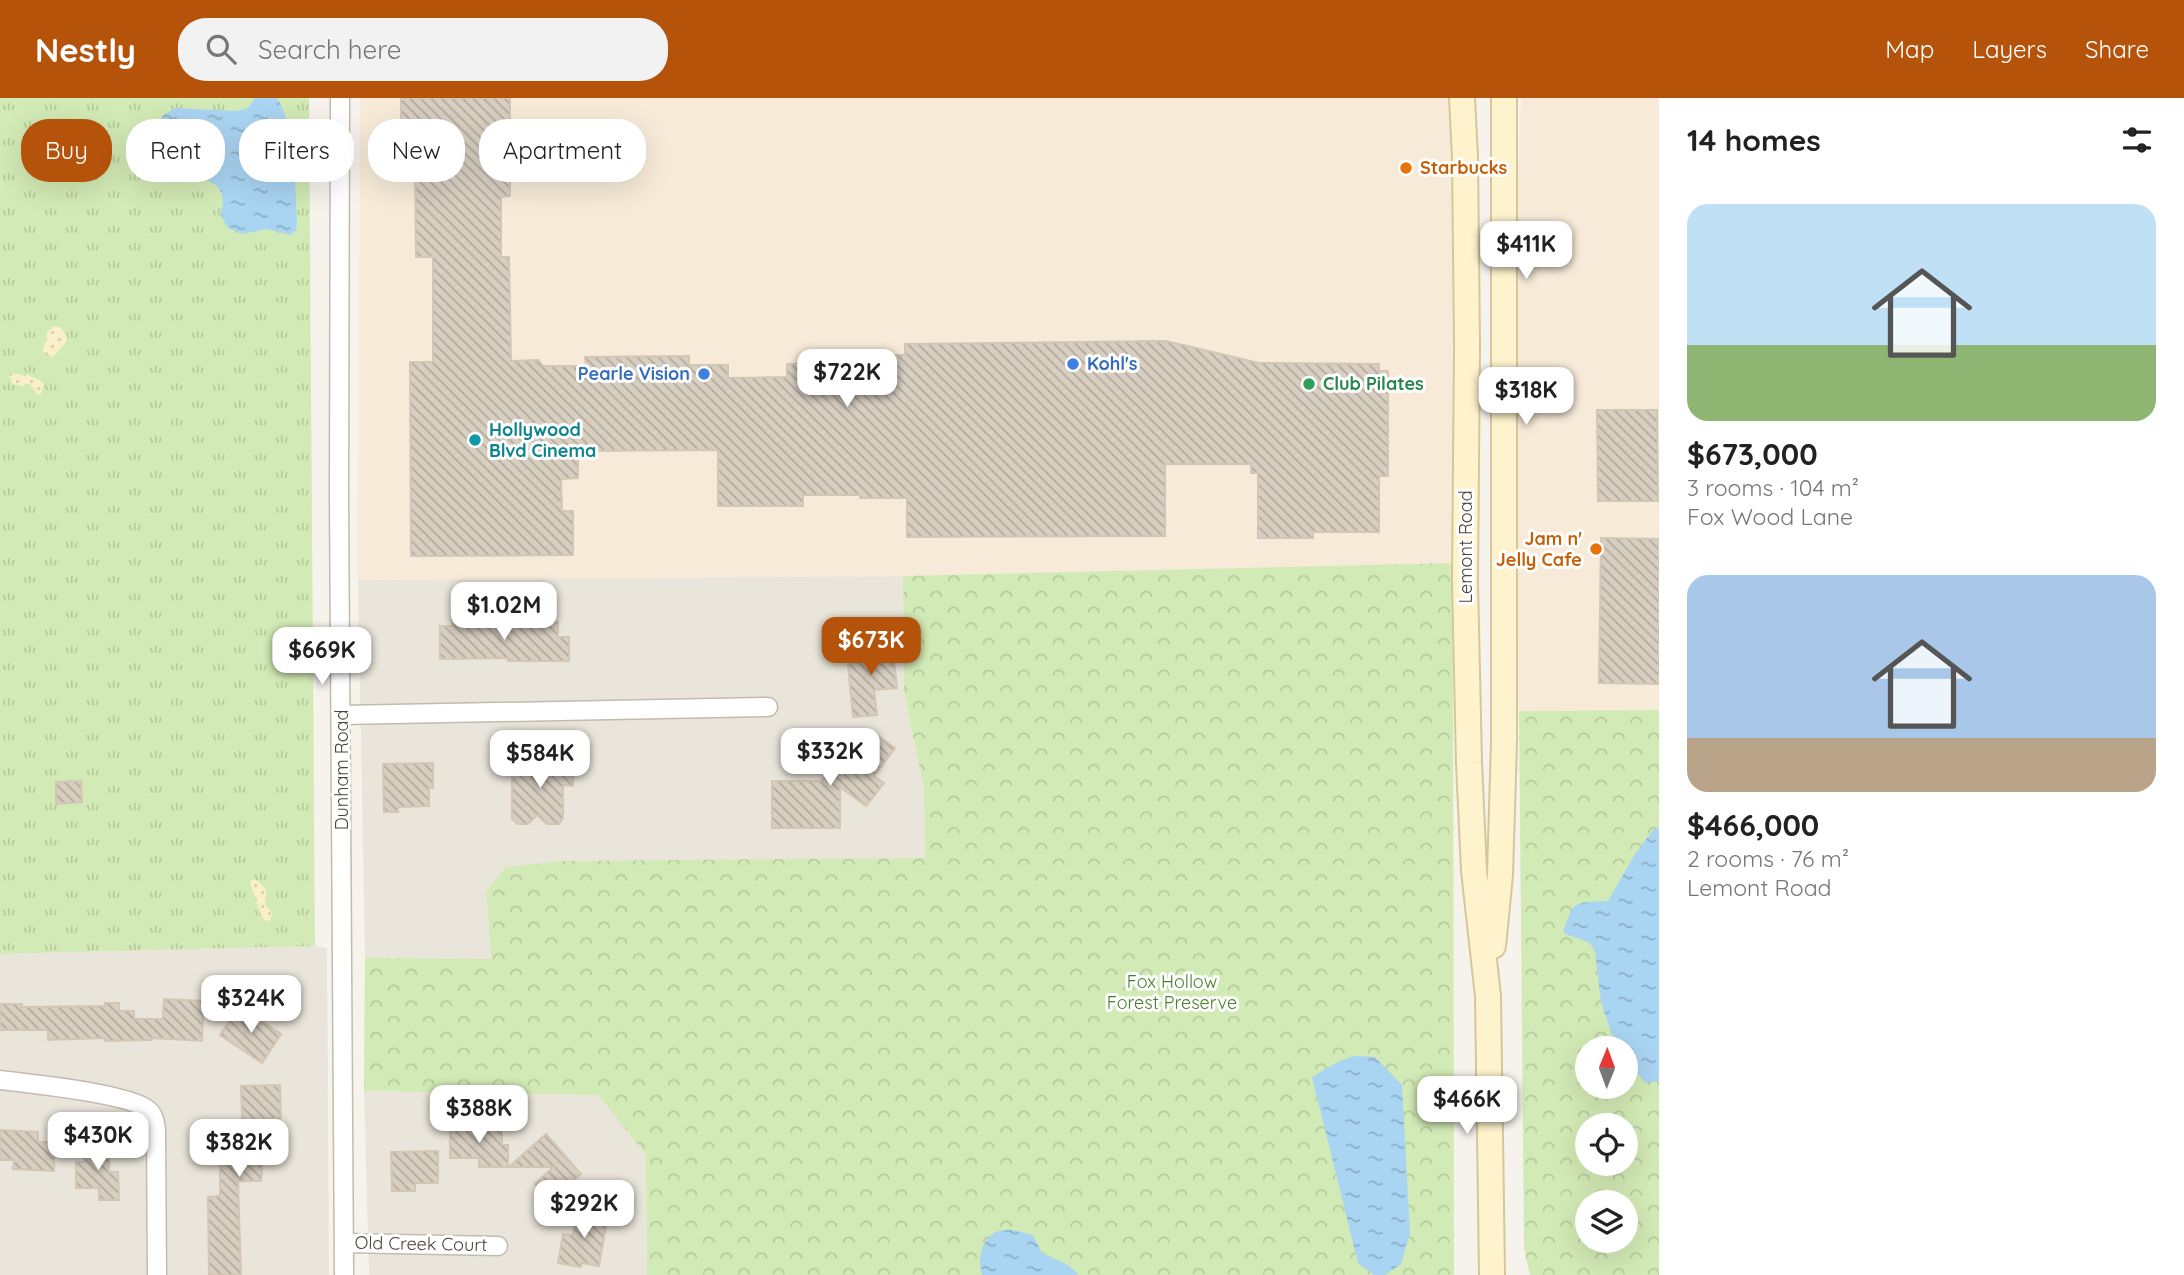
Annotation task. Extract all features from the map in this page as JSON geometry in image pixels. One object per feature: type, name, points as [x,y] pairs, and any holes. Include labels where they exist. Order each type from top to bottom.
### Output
[{"type":"main road","name":"Lemont Road","points":[[1462,98],[1467,345],[1465,582],[1469,763],[1474,871],[1488,996],[1492,1275]]},
{"type":"main road","name":"Lemont Road","points":[[1488,996],[1500,876],[1504,742],[1504,98]]},
{"type":"street","name":"Dunham Road","points":[[340,98],[339,496],[344,1275]]},
{"type":"street","points":[[341,715],[768,707]]},
{"type":"street","points":[[0,1080],[65,1088],[131,1101],[148,1110],[154,1118],[156,1130],[157,1275]]},
{"type":"street","name":"Old Creek Court","points":[[344,1243],[498,1246]]},
{"type":"shaded area","points":[[360,98],[1451,98],[1453,563],[903,576],[358,580]]},
{"type":"shaded area","points":[[1521,98],[1659,98],[1659,710],[1519,711],[1513,232]]},
{"type":"shaded area","points":[[903,576],[904,692],[924,789],[925,859],[564,861],[486,891],[491,959],[365,958],[358,580]]},
{"type":"shaded area","points":[[315,946],[327,948],[329,1275],[0,1275],[0,954]]},
{"type":"shaded area","points":[[364,1091],[598,1095],[646,1155],[647,1275],[369,1275]]},
{"type":"green space","points":[[0,98],[309,98],[309,119],[239,119],[239,182],[310,182],[315,946],[0,954]]},
{"type":"green space","name":"Fox Hollow Forest Preserve","points":[[1453,563],[1454,1275],[647,1275],[646,1155],[598,1095],[364,1091],[365,958],[491,959],[486,891],[506,867],[564,861],[925,858],[924,789],[904,692],[903,576]]},
{"type":"green space","points":[[1659,710],[1659,1275],[1530,1275],[1524,1249],[1519,711]]},
{"type":"sand","points":[[55,326],[60,327],[67,336],[66,342],[53,357],[43,352],[47,332]]},
{"type":"sand","points":[[28,375],[39,380],[44,384],[41,394],[37,394],[30,384],[13,384],[9,376]]},
{"type":"sand","points":[[252,879],[259,881],[266,890],[265,904],[272,913],[270,921],[263,920],[250,883]]},
{"type":"water","points":[[255,98],[277,98],[283,110],[286,119],[239,119],[239,182],[294,182],[297,222],[296,230],[291,235],[266,229],[243,234],[228,228],[220,214],[222,194],[210,182],[225,182],[225,119],[161,119],[175,108],[236,111],[248,108]]},
{"type":"water","points":[[1654,829],[1659,829],[1659,1081],[1645,1083],[1638,1074],[1638,1036],[1612,1036],[1601,1002],[1595,952],[1590,943],[1563,933],[1573,908],[1577,905],[1608,901],[1635,854]]},
{"type":"water","points":[[1353,1056],[1375,1057],[1402,1085],[1410,1234],[1401,1264],[1385,1275],[1374,1275],[1358,1263],[1312,1077]]},
{"type":"water","points":[[1014,1230],[1033,1235],[1042,1253],[1068,1265],[1079,1275],[982,1275],[980,1257],[987,1240],[996,1232]]},
{"type":"building","points":[[401,98],[510,98],[510,119],[479,119],[479,182],[510,182],[510,196],[501,197],[501,257],[509,257],[511,361],[538,360],[543,366],[586,366],[585,357],[689,356],[689,365],[728,365],[728,378],[787,377],[787,364],[827,363],[827,355],[905,355],[905,344],[1166,341],[1259,363],[1379,364],[1379,371],[1388,371],[1388,476],[1379,476],[1379,532],[1313,532],[1313,538],[1258,538],[1258,473],[1251,473],[1251,464],[1165,464],[1165,536],[907,537],[907,498],[803,495],[803,506],[718,506],[718,450],[578,451],[578,478],[561,479],[562,511],[573,511],[573,555],[411,556],[410,362],[433,362],[433,257],[416,257],[415,182],[465,182],[465,119],[401,119]]},
{"type":"building","points":[[1597,410],[1657,410],[1658,501],[1598,501]]},
{"type":"building","points":[[1601,538],[1659,539],[1659,684],[1599,683]]},
{"type":"building","points":[[452,619],[471,619],[471,627],[558,622],[558,637],[569,637],[569,661],[440,659],[440,626],[452,626]]},
{"type":"building","points":[[892,642],[897,688],[874,690],[877,715],[853,717],[848,665],[872,644]]},
{"type":"building","points":[[877,735],[895,748],[874,776],[884,783],[866,806],[840,787],[840,828],[772,828],[772,781],[822,781],[835,763],[830,760],[845,740],[863,753]]},
{"type":"building","points":[[540,759],[573,759],[573,786],[563,785],[563,818],[559,824],[547,824],[537,815],[528,824],[518,824],[512,819],[512,762],[540,762]]},
{"type":"building","points":[[433,763],[433,788],[429,788],[429,806],[398,807],[398,812],[384,812],[383,764]]},
{"type":"building","points":[[81,781],[82,802],[56,804],[56,782]]},
{"type":"building","points":[[164,999],[204,1001],[202,1041],[152,1038],[48,1040],[48,1030],[0,1030],[0,1004],[22,1004],[22,1007],[105,1006],[105,1003],[119,1003],[119,1011],[134,1011],[134,1019],[163,1019]]},
{"type":"building","points":[[239,1006],[281,1034],[262,1063],[220,1035]]},
{"type":"building","points":[[280,1085],[281,1118],[263,1119],[263,1124],[260,1124],[261,1181],[238,1181],[241,1275],[209,1275],[208,1197],[220,1196],[220,1161],[227,1161],[235,1152],[234,1142],[243,1142],[241,1086]]},
{"type":"building","points":[[450,1126],[502,1127],[502,1145],[508,1145],[508,1167],[479,1167],[479,1158],[450,1158]]},
{"type":"building","points":[[0,1130],[38,1132],[38,1142],[55,1142],[54,1171],[13,1169],[14,1160],[0,1160]]},
{"type":"building","points":[[546,1134],[581,1174],[568,1185],[572,1190],[554,1206],[535,1184],[553,1167],[509,1167]]},
{"type":"building","points":[[84,1144],[109,1144],[109,1172],[118,1172],[119,1200],[99,1200],[99,1188],[76,1188],[76,1162],[84,1162]]},
{"type":"building","points":[[438,1151],[438,1183],[415,1183],[415,1191],[392,1191],[391,1152]]},
{"type":"building","points":[[577,1209],[608,1213],[599,1266],[582,1263],[581,1267],[558,1263],[563,1234],[573,1235]]},
{"type":"place","name":"Starbucks","points":[[1406,168]]},
{"type":"place","name":"Kohl's","points":[[1073,364]]},
{"type":"place","name":"Pearle Vision","points":[[704,374]]},
{"type":"place","name":"Club Pilates","points":[[1309,384]]},
{"type":"place","name":"Hollywood Blvd Cinema","points":[[475,440]]},
{"type":"place","name":"Jam n' Jelly Cafe","points":[[1596,549]]}]
